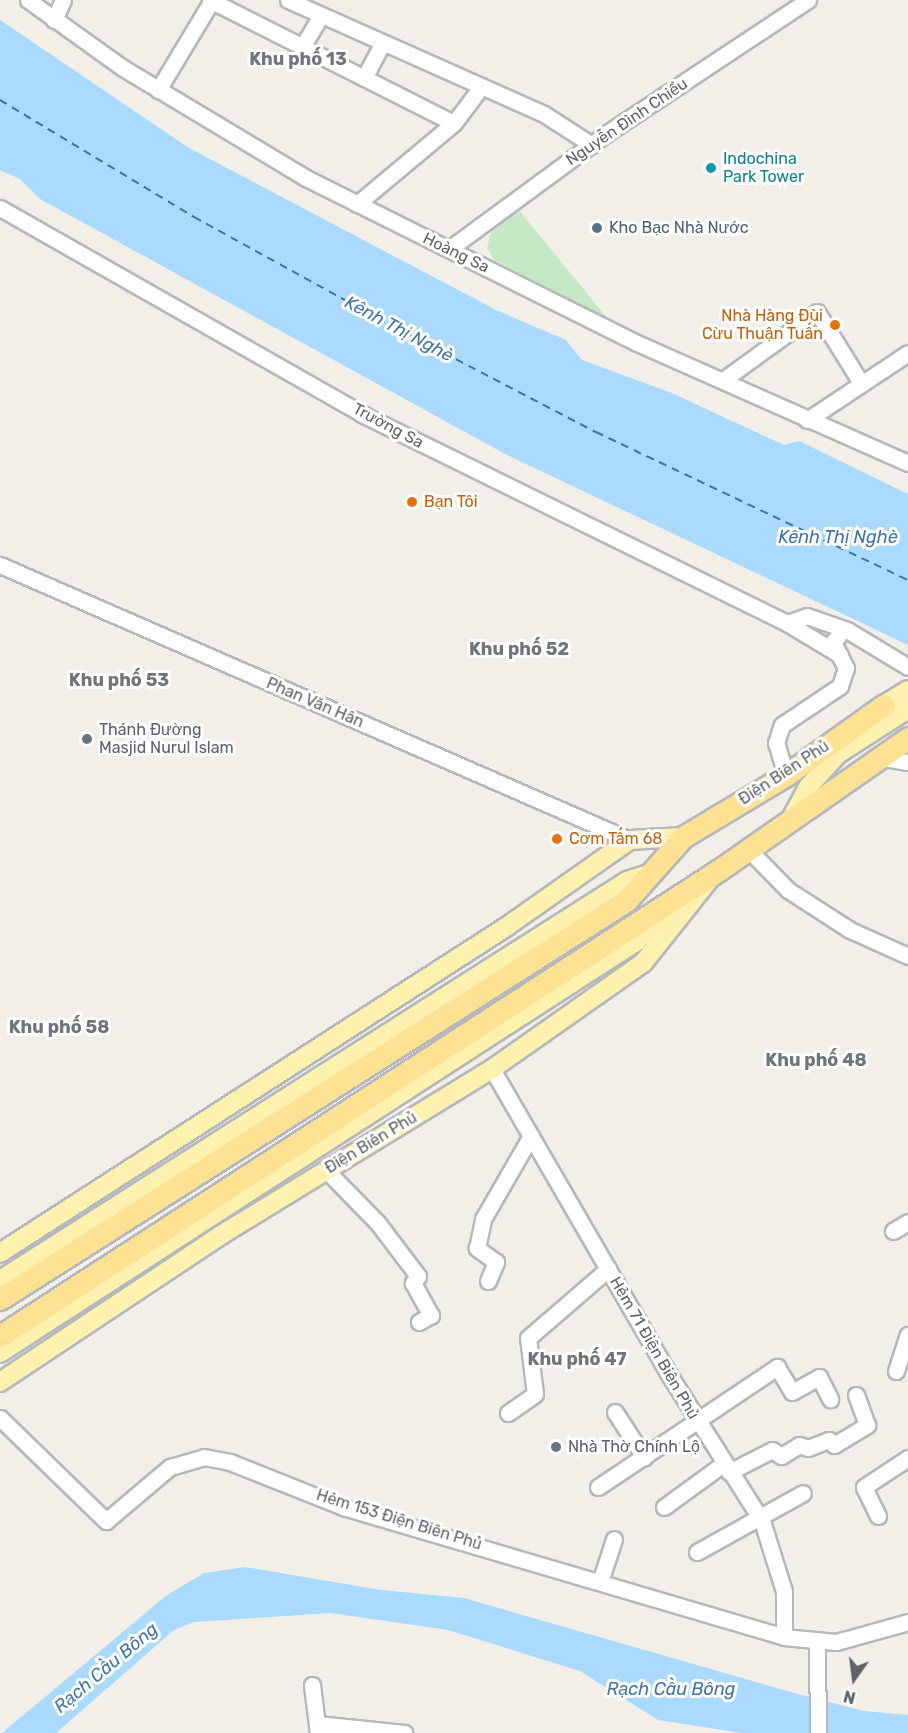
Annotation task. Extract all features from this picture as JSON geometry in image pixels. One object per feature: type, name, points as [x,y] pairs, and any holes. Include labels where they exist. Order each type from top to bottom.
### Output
[{"type":"highway","name":"Điện Biên Phủ","points":[[0,1299],[486,993],[626,901],[645,875],[683,837],[896,710]]},
{"type":"highway","name":"Điện Biên Phủ","points":[[0,1336],[715,872],[879,757],[907,741]]},
{"type":"main road","points":[[791,819],[821,770],[896,710],[908,690]]},
{"type":"main road","name":"Điện Biên Phủ","points":[[630,840],[683,837]]},
{"type":"main road","points":[[0,1253],[506,927],[630,840]]},
{"type":"main road","name":"Điện Biên Phủ","points":[[0,1382],[326,1170],[492,1069],[643,963],[715,872]]},
{"type":"main road","name":"Điện Biên Phủ","points":[[0,1280],[627,881],[645,875]]},
{"type":"main road","name":"Điện Biên Phủ","points":[[0,1353],[637,941],[674,898]]},
{"type":"street","name":"Hoàng Sa","points":[[28,0],[158,90],[357,204],[638,343],[908,463]]},
{"type":"street","points":[[54,20],[63,0]]},
{"type":"street","points":[[158,90],[211,0],[454,123]]},
{"type":"street","points":[[288,0],[544,114],[592,145]]},
{"type":"street","name":"Nguyễn Đình Chiểu","points":[[449,249],[592,145],[808,0]]},
{"type":"street","points":[[302,47],[321,15]]},
{"type":"street","points":[[364,78],[383,43]]},
{"type":"street","points":[[357,204],[454,123],[481,87]]},
{"type":"street","name":"Trường Sa","points":[[0,208],[362,414],[787,623],[840,655]]},
{"type":"street","points":[[723,380],[817,312],[861,383]]},
{"type":"street","points":[[807,420],[908,353]]},
{"type":"street","name":"Phan Văn Hân","points":[[0,565],[630,840]]},
{"type":"street","name":"Trường Sa","points":[[787,623],[807,616],[868,642],[908,667]]},
{"type":"street","name":"Trường Sa","points":[[787,623],[868,642]]},
{"type":"street","points":[[786,775],[776,743],[782,725],[840,686],[846,668],[833,642],[839,634]]},
{"type":"street","points":[[879,757],[908,762]]},
{"type":"street","points":[[748,849],[793,894],[850,930],[908,956]]},
{"type":"street","name":"Hẻm 71 Điện Biên Phủ","points":[[492,1069],[698,1422],[759,1516],[784,1591],[784,1637]]},
{"type":"street","points":[[488,1281],[496,1262],[477,1248],[483,1219],[531,1136]]},
{"type":"street","points":[[326,1170],[376,1222],[418,1276],[413,1283],[431,1315],[419,1322]]},
{"type":"street","points":[[893,1231],[908,1222]]},
{"type":"street","points":[[508,1413],[535,1394],[528,1338],[608,1269]]},
{"type":"street","points":[[897,1371],[908,1335]]},
{"type":"street","points":[[598,1487],[777,1367],[792,1392],[819,1377],[830,1399]]},
{"type":"street","points":[[663,1507],[726,1468],[772,1450],[781,1456],[799,1445],[808,1448],[829,1440],[834,1445],[867,1425],[856,1395]]},
{"type":"street","points":[[615,1412],[644,1457]]},
{"type":"street","name":"Hẻm 153 Điện Biên Phủ","points":[[0,1418],[106,1521],[170,1467],[204,1457],[230,1462],[343,1507],[784,1637],[817,1642],[836,1642],[908,1622]]},
{"type":"street","points":[[878,1516],[864,1487],[908,1458]]},
{"type":"street","points":[[697,1552],[803,1493]]},
{"type":"street","points":[[600,1582],[614,1539]]},
{"type":"street","points":[[817,1642],[818,1733]]},
{"type":"street","points":[[312,1685],[318,1728],[405,1733]]},
{"type":"green space","points":[[517,208],[608,319],[494,260],[487,248],[494,222]]},
{"type":"water","name":"Kênh Thị Nghè","points":[[0,20],[189,148],[496,310],[566,340],[582,360],[672,393],[784,445],[799,441],[908,494],[908,645],[507,455],[40,199],[20,179],[0,170]]},
{"type":"water","name":"Rạch Cầu Bông","points":[[245,1567],[381,1590],[464,1598],[794,1693],[864,1711],[908,1715],[908,1733],[742,1733],[658,1720],[580,1671],[448,1630],[330,1613],[194,1622],[174,1630],[56,1733],[2,1733],[167,1595],[204,1573]]},
{"type":"ferry route","points":[[0,100],[194,217],[394,327],[596,432],[908,580]]},
{"type":"place","name":"Indochina Park Tower","points":[[711,168]]},
{"type":"place","name":"Kho Bạc Nhà Nước","points":[[597,228]]},
{"type":"place","name":"Nhà Hàng Đùi Cừu Thuận Tuấn","points":[[835,325]]},
{"type":"place","name":"Bạn Tôi","points":[[412,502]]},
{"type":"place","name":"Thánh Đường Masjid Nurul Islam","points":[[87,739]]},
{"type":"place","name":"Cơm Tấm 68","points":[[557,839]]},
{"type":"place","name":"Nhà Thờ Chính Lộ","points":[[556,1447]]},
{"type":"district","name":"Khu phố 13","points":[[298,59]]},
{"type":"district","name":"Khu phố 52","points":[[519,649]]},
{"type":"district","name":"Khu phố 53","points":[[119,680]]},
{"type":"district","name":"Khu phố 58","points":[[59,1027]]},
{"type":"district","name":"Khu phố 48","points":[[816,1060]]},
{"type":"district","name":"Khu phố 47","points":[[577,1359]]}]
